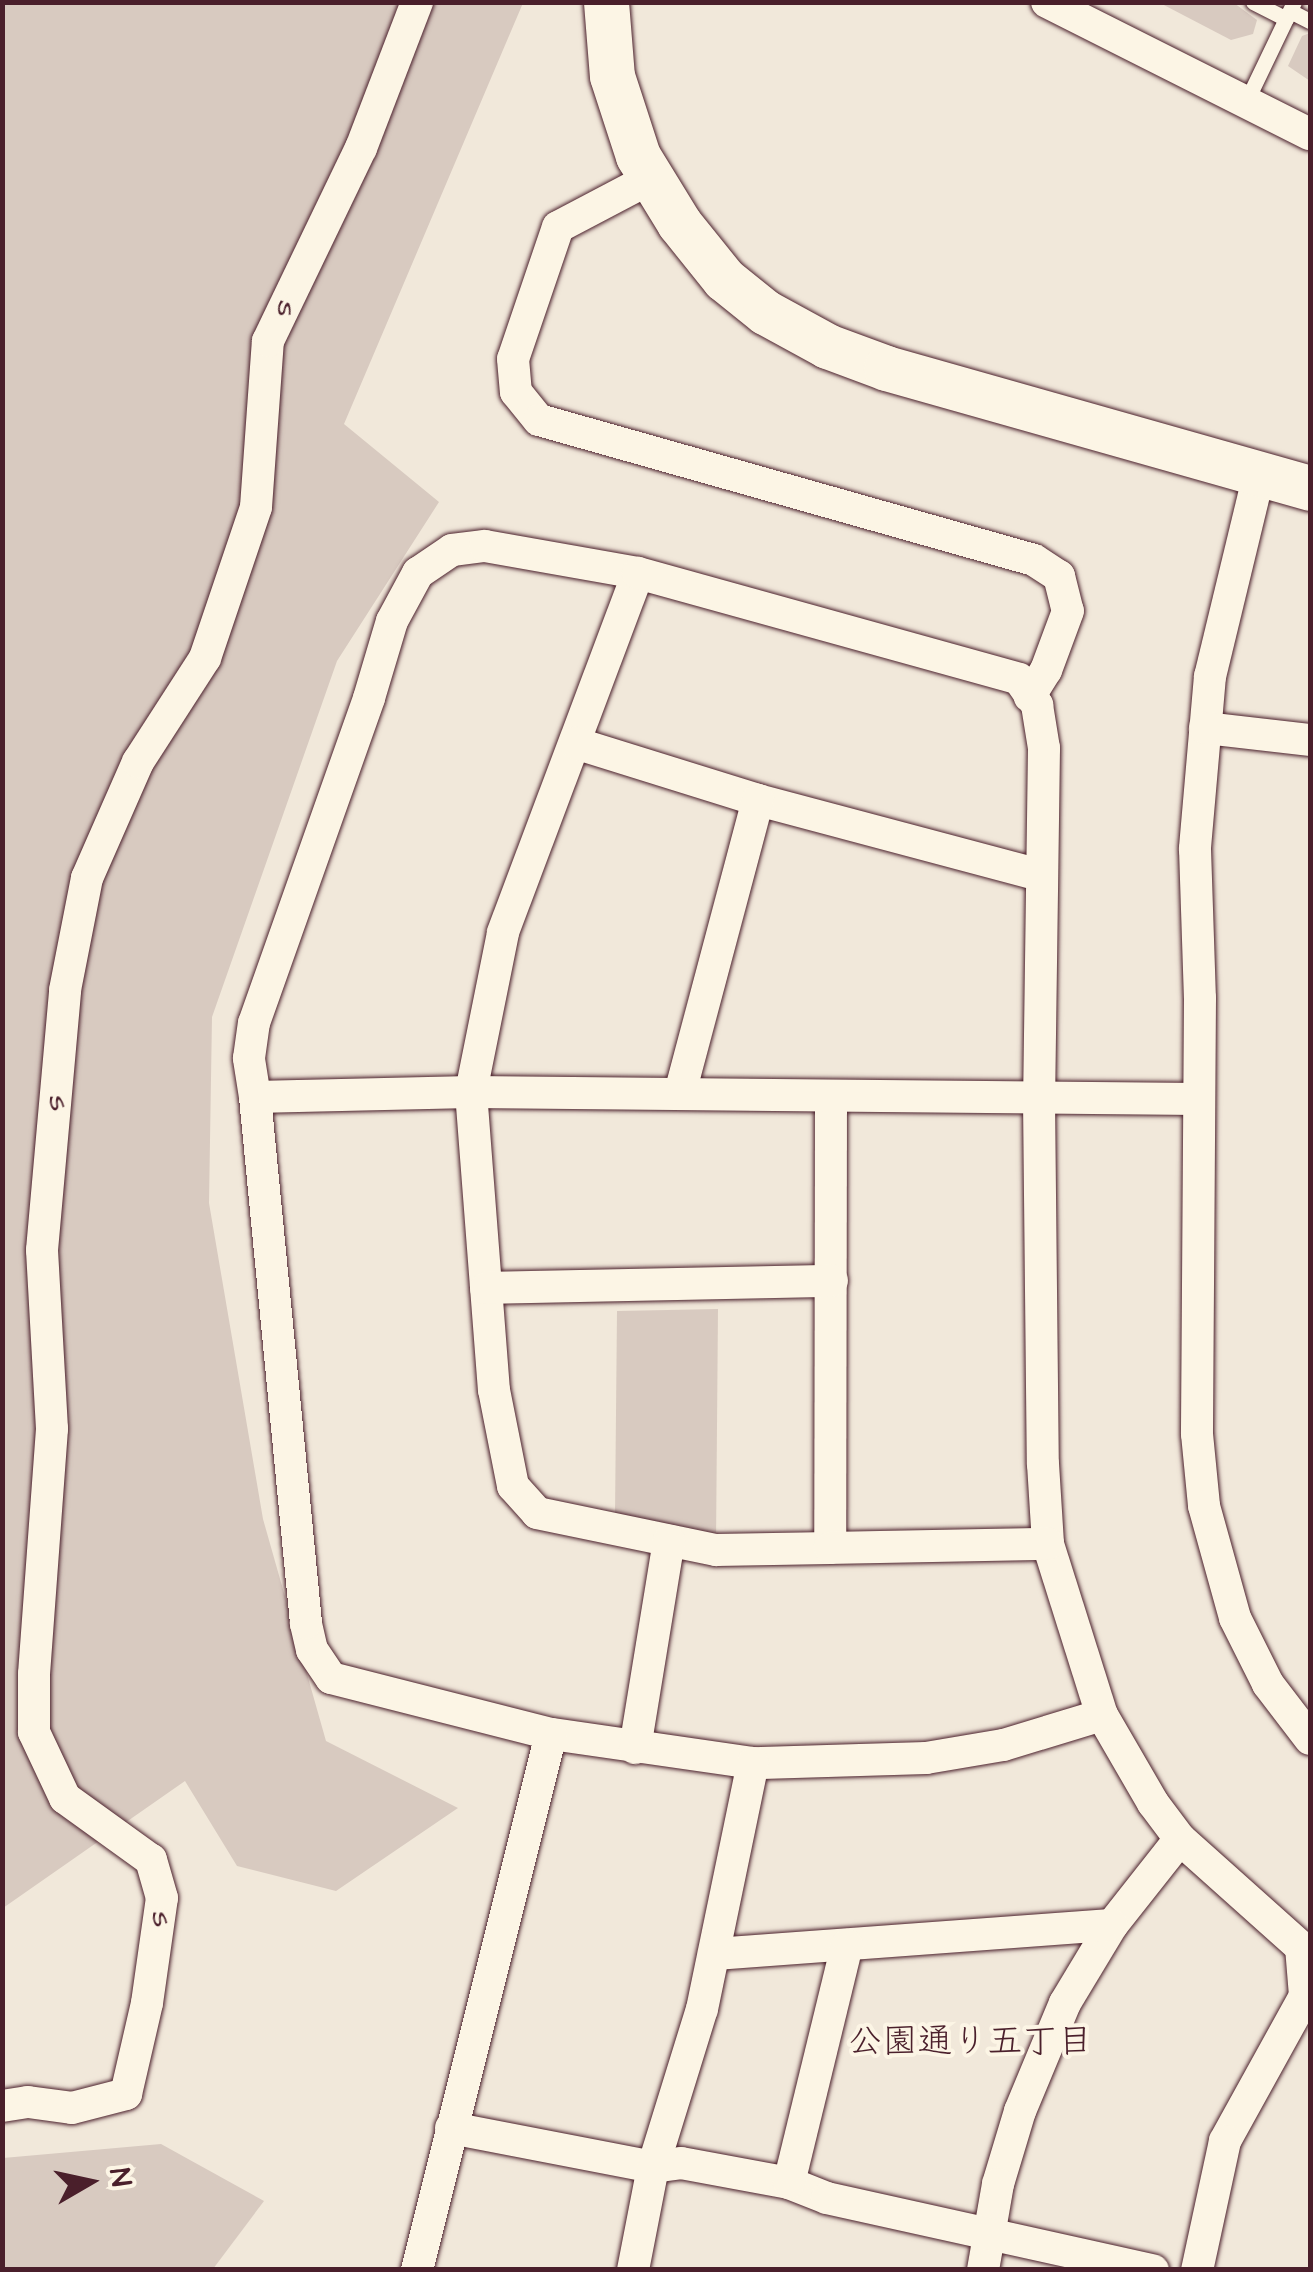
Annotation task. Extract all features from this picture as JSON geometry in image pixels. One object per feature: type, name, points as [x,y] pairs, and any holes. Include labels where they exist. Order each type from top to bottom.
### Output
[{"type":"street","name":"s","points":[[2,2106],[28,2102],[72,2108],[126,2094],[147,2002],[162,1898],[151,1860],[65,1798],[34,1732],[34,1674],[52,1429],[42,1250],[65,990],[87,878],[138,762],[206,658],[256,506],[268,340],[361,148],[418,2]]},
{"type":"street","points":[[606,2],[612,76],[638,156],[679,223],[724,279],[765,312],[827,346],[905,374],[1310,488]]},
{"type":"street","points":[[1047,2],[1104,15],[1246,102],[1310,134]]},
{"type":"street","points":[[652,178],[558,227],[514,360],[516,392],[538,420],[1034,560],[1060,576],[1068,611],[1030,696]]},
{"type":"street","points":[[1258,474],[1210,676],[1195,849],[1200,998],[1197,1434],[1204,1506],[1235,1618],[1268,1684],[1310,1739]]},
{"type":"street","points":[[1102,1715],[1003,1745],[926,1758],[753,1762],[551,1734],[331,1678],[312,1650],[249,1058],[265,985],[369,698],[392,621],[418,573],[452,550],[485,546],[638,573],[1019,679],[1037,704],[1044,748],[1038,1099],[1042,1430],[1048,1544],[1102,1715],[1153,1804],[1180,1839],[1301,1947],[1305,1996],[1225,2141],[1197,2270]]},
{"type":"street","points":[[638,573],[503,933],[471,1092],[494,1390],[513,1486],[537,1513],[716,1550],[1048,1544]]},
{"type":"street","points":[[1205,728],[1310,740]]},
{"type":"street","points":[[576,743],[758,800],[1040,876]]},
{"type":"street","points":[[680,1093],[758,800]]},
{"type":"street","points":[[255,1097],[471,1092],[1198,1099]]},
{"type":"street","points":[[830,1548],[831,1097]]},
{"type":"street","points":[[486,1288],[832,1281]]},
{"type":"street","points":[[635,1748],[670,1541]]},
{"type":"street","points":[[417,2270],[551,1734]]},
{"type":"street","points":[[633,2270],[653,2167],[702,2009],[753,1762]]},
{"type":"street","points":[[983,2270],[987,2235],[1020,2111],[1065,2003],[1112,1926],[1180,1839]]},
{"type":"street","points":[[714,1954],[1112,1926]]},
{"type":"street","points":[[789,2183],[847,1945]]},
{"type":"street","points":[[450,2128],[653,2167],[681,2163],[789,2183],[827,2198],[1153,2270]]},
{"type":"lane","points":[[1253,2],[1290,11],[1310,21]]},
{"type":"lane","points":[[1246,102],[1290,11]]},
{"type":"shaded area","points":[[3,3],[523,3],[344,424],[439,502],[337,661],[212,1017],[209,1203],[263,1519],[326,1741],[458,1808],[336,1891],[237,1866],[185,1781],[3,1908]]},
{"type":"shaded area","points":[[1160,3],[1234,3],[1257,20],[1253,34],[1231,40]]},
{"type":"shaded area","points":[[1310,33],[1310,81],[1288,66],[1302,36]]},
{"type":"shaded area","points":[[718,1309],[716,1543],[615,1515],[617,1311]]},
{"type":"shaded area","points":[[161,2144],[264,2201],[213,2269],[3,2269],[3,2158]]},
{"type":"district","name":"公園通り五丁目","points":[[970,2042]]}]
